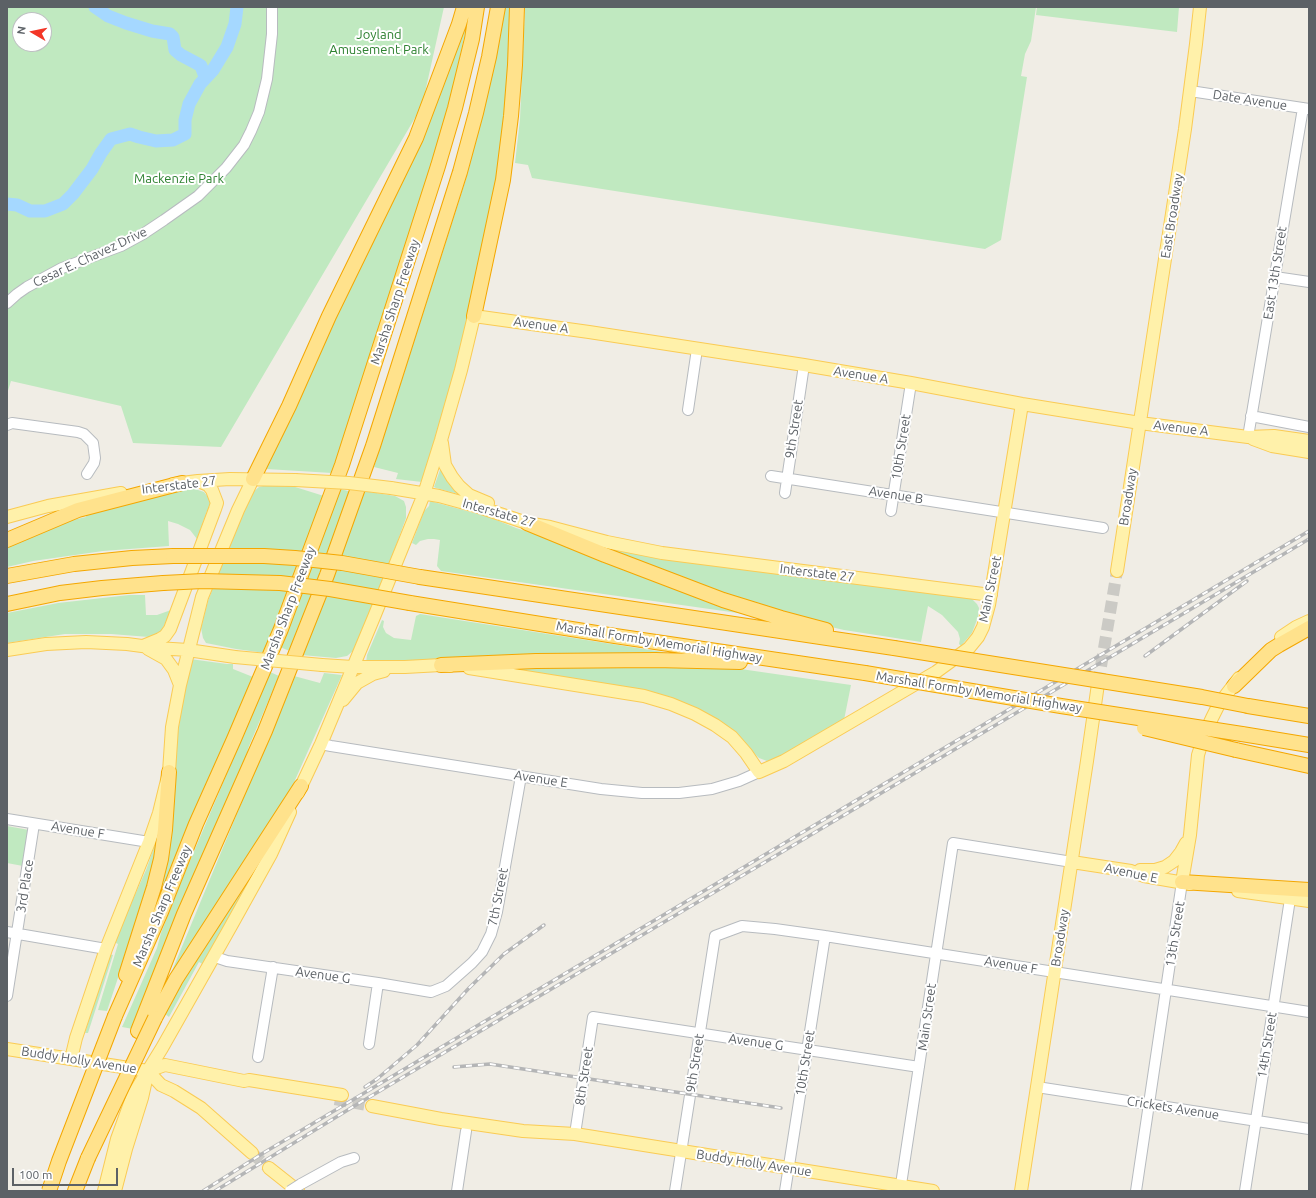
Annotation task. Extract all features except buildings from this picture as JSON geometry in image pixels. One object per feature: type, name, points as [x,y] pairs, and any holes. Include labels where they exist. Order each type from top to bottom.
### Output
[{"type":"highway","points":[[253,479],[289,406],[329,316],[416,138],[464,7]]},
{"type":"highway","name":"Marsha Sharp Freeway","points":[[49,1191],[59,1161],[115,1016],[162,912],[196,824],[281,629],[342,465],[438,166],[457,100],[478,7]]},
{"type":"highway","name":"Marsha Sharp Freeway","points":[[76,1191],[184,914],[268,724],[328,575],[373,446],[460,172],[481,92],[498,7]]},
{"type":"highway","points":[[474,316],[504,173],[512,116],[517,7]]},
{"type":"highway","points":[[7,540],[78,510],[182,482]]},
{"type":"highway","points":[[527,523],[605,555],[735,604],[796,623],[862,638],[894,648]]},
{"type":"highway","points":[[7,576],[74,564],[132,558],[173,556],[264,556],[295,558],[342,563],[420,577],[894,648],[1202,697],[1309,708]]},
{"type":"highway","name":"Marshall Formby Memorial Highway","points":[[7,604],[60,593],[163,583],[210,581],[280,583],[330,589],[615,636],[865,673],[1061,706],[1309,745]]},
{"type":"highway","points":[[1234,686],[1271,650],[1309,628]]},
{"type":"highway","points":[[441,666],[536,660],[655,660],[807,664]]},
{"type":"highway","points":[[1249,703],[1309,716]]},
{"type":"highway","points":[[1061,706],[1099,717],[1309,766]]},
{"type":"highway","points":[[115,1016],[129,960],[154,886],[161,859],[165,830],[169,772]]},
{"type":"highway","points":[[88,1158],[155,1018],[176,979],[301,786]]},
{"type":"highway","points":[[1182,882],[1309,890]]},
{"type":"main road","name":"East Broadway","points":[[1140,423],[1172,217],[1200,7]]},
{"type":"main road","points":[[104,1191],[117,1139],[133,1095],[214,957],[271,854],[321,744],[424,494],[461,370],[474,316]]},
{"type":"main road","name":"Avenue A","points":[[474,316],[804,365],[1022,404],[1140,423],[1248,437],[1274,436],[1309,440]]},
{"type":"main road","name":"Main Street","points":[[759,772],[784,761],[924,680],[969,648],[978,637],[983,627],[991,595],[1022,404]]},
{"type":"main road","name":"Broadway","points":[[1117,571],[1140,423]]},
{"type":"main road","name":"Avenue A","points":[[1248,437],[1272,446],[1309,452]]},
{"type":"main road","points":[[441,440],[446,465],[452,477],[459,486],[469,495],[494,505],[508,516]]},
{"type":"main road","name":"Interstate 27","points":[[7,517],[73,501],[198,480],[253,479],[349,482],[424,494],[479,507],[527,523],[662,553],[991,595]]},
{"type":"main road","points":[[71,1059],[76,1038],[106,949],[149,842],[159,813],[169,772],[172,726],[180,685],[202,597],[238,510],[253,479]]},
{"type":"main road","points":[[142,646],[165,636],[170,629],[216,509],[217,503],[212,490],[208,485],[198,480]]},
{"type":"main road","points":[[1234,686],[1254,658],[1296,627],[1309,621]]},
{"type":"main road","points":[[7,650],[46,644],[86,642],[127,644],[188,650],[235,657],[322,665],[353,667],[441,666],[481,670],[644,696],[671,704],[695,714],[715,725],[732,737],[746,753],[759,772]]},
{"type":"main road","points":[[142,646],[166,659],[174,670],[180,685]]},
{"type":"main road","points":[[334,712],[357,683],[373,674],[405,667]]},
{"type":"main road","name":"Broadway","points":[[1021,1191],[1098,684]]},
{"type":"main road","name":"13th Street","points":[[1182,882],[1190,835],[1198,755],[1205,733],[1212,718],[1220,704],[1234,686]]},
{"type":"main road","points":[[1130,871],[1142,869],[1155,870],[1165,867],[1174,861],[1181,852],[1190,835]]},
{"type":"main road","name":"Avenue E","points":[[1072,862],[1130,871],[1144,876],[1309,901]]},
{"type":"main road","name":"Buddy Holly Avenue","points":[[7,1049],[148,1071],[165,1065],[244,1081],[249,1080],[338,1097]]},
{"type":"main road","points":[[148,1071],[161,1085],[174,1091],[201,1108],[252,1153]]},
{"type":"main road","points":[[115,1191],[142,1098],[148,1071]]},
{"type":"main road","name":"Buddy Holly Avenue","points":[[376,1104],[789,1168],[900,1188],[933,1191]]},
{"type":"main road","points":[[270,1168],[299,1188]]},
{"type":"street","name":"Cesar E. Chavez Drive","points":[[7,303],[27,287],[62,268],[121,246],[148,230],[198,196],[226,168],[244,145],[259,112],[267,79],[272,7]]},
{"type":"street","name":"Date Avenue","points":[[1190,91],[1306,109]]},
{"type":"street","name":"East 13th Street","points":[[1248,437],[1275,277],[1306,109]]},
{"type":"street","points":[[1275,277],[1309,282]]},
{"type":"street","points":[[688,410],[697,349]]},
{"type":"street","name":"9th Street","points":[[785,493],[804,365]]},
{"type":"street","name":"10th Street","points":[[892,511],[911,383]]},
{"type":"street","points":[[1251,416],[1309,427]]},
{"type":"street","points":[[10,424],[84,434],[93,443],[95,458],[94,463],[87,474]]},
{"type":"street","name":"Avenue B","points":[[771,476],[1103,528]]},
{"type":"street","name":"Avenue E","points":[[321,744],[601,789],[642,793],[679,793],[712,789],[739,781],[759,772]]},
{"type":"street","name":"7th Street","points":[[431,992],[446,986],[472,963],[482,952],[491,934],[521,776]]},
{"type":"street","name":"Avenue F","points":[[7,819],[149,842]]},
{"type":"street","name":"3rd Place","points":[[7,996],[12,933],[34,824]]},
{"type":"street","name":"Avenue E","points":[[954,843],[1072,862]]},
{"type":"street","name":"Main Street","points":[[900,1188],[954,843]]},
{"type":"street","name":"13th Street","points":[[1136,1191],[1182,882]]},
{"type":"street","name":"14th Street","points":[[1244,1191],[1290,899]]},
{"type":"street","name":"Avenue F","points":[[715,936],[742,926],[775,929],[1309,1012]]},
{"type":"street","points":[[12,933],[106,949]]},
{"type":"street","name":"9th Street","points":[[675,1191],[715,936]]},
{"type":"street","name":"10th Street","points":[[785,1191],[825,936]]},
{"type":"street","name":"Avenue G","points":[[214,957],[227,961],[431,992]]},
{"type":"street","points":[[258,1057],[273,967]]},
{"type":"street","points":[[369,1044],[378,983]]},
{"type":"street","name":"Avenue G","points":[[593,1017],[919,1066]]},
{"type":"street","name":"8th Street","points":[[575,1134],[593,1017]]},
{"type":"street","name":"Crickets Avenue","points":[[1037,1087],[1309,1129]]},
{"type":"street","points":[[457,1191],[466,1131]]},
{"type":"street","points":[[290,1191],[299,1188],[341,1162],[354,1158]]},
{"type":"green space","name":"Mackenzie Park","points":[[7,7],[444,7],[422,106],[221,447],[133,443],[121,406],[11,381],[7,394]]},
{"type":"green space","points":[[505,7],[512,7],[507,98],[503,132],[495,185],[463,342],[446,406],[422,482],[396,479],[398,473],[374,467],[466,179],[494,66]]},
{"type":"green space","points":[[525,7],[1036,7],[1031,41],[1025,54],[1021,76],[1027,77],[1001,240],[985,249],[532,178],[528,165],[515,163],[520,119]]},
{"type":"green space","points":[[1037,7],[1179,7],[1177,32],[1036,15]]},
{"type":"green space","points":[[463,28],[466,29],[453,87],[437,147],[332,473],[266,469],[311,373]]},
{"type":"green space","points":[[442,464],[459,493],[458,494],[434,487]]},
{"type":"green space","points":[[267,485],[292,486],[324,496],[265,653],[206,643],[203,638],[201,628],[208,601],[232,538],[252,493],[259,487]]},
{"type":"green space","points":[[192,488],[204,492],[209,498],[211,505],[209,511],[207,511],[197,539],[190,530],[168,521],[169,546],[103,551],[33,561],[7,567],[7,544],[68,521],[86,517],[86,514],[161,491]]},
{"type":"green space","points":[[340,489],[352,492],[292,652],[280,647]]},
{"type":"green space","points":[[364,491],[395,496],[404,501],[406,507],[406,518],[393,554],[353,651],[347,656],[336,658],[301,655]]},
{"type":"green space","points":[[430,501],[489,517],[516,528],[566,544],[745,614],[441,571],[437,566],[440,540],[428,539],[420,541],[416,545],[412,543],[424,511],[429,506]]},
{"type":"green space","points":[[606,546],[970,597],[979,608],[978,617],[972,633],[961,646],[959,644],[960,639],[958,632],[942,615],[928,606],[921,642],[844,630],[774,612],[605,548]]},
{"type":"green space","points":[[129,595],[145,595],[146,615],[157,615],[171,610],[162,630],[158,634],[149,637],[111,634],[65,634],[7,643],[7,613],[58,603]]},
{"type":"green space","points":[[420,614],[663,652],[662,656],[366,663],[367,655],[382,620],[384,621],[383,627],[386,633],[394,638],[411,640],[416,616]]},
{"type":"green space","points":[[190,659],[233,664],[233,669],[253,677],[147,932],[186,680]]},
{"type":"green space","points":[[634,664],[727,667],[851,685],[844,720],[787,753],[767,761],[759,758],[736,736],[711,717],[521,673],[521,669]]},
{"type":"green space","points":[[270,672],[279,676],[249,746],[244,763],[133,1029],[122,1027],[157,948],[161,933],[184,875]]},
{"type":"green space","points":[[324,673],[342,675],[287,798],[169,978],[294,676],[320,683]]},
{"type":"green space","points":[[7,826],[29,830],[23,866],[7,863]]},
{"type":"green space","points":[[157,839],[159,840],[155,866],[107,1011],[98,1010],[118,944],[114,942],[146,870]]},
{"type":"green space","points":[[264,857],[204,965],[199,962],[169,1017],[164,1013],[228,905]]},
{"type":"green space","points":[[109,954],[113,955],[88,1033],[85,1033]]},
{"type":"waterway","points":[[95,7],[108,16],[126,23],[152,31],[170,34],[173,37],[175,50],[201,66],[204,74],[208,75]]},
{"type":"waterway","points":[[7,204],[17,205],[30,211],[45,211],[63,204],[73,194],[92,169],[111,139],[130,134],[156,141],[173,140],[185,134],[185,120],[189,104],[200,84],[213,70],[227,47],[235,24],[237,7]]},
{"type":"tunnel","points":[[1098,684],[1117,571]]},
{"type":"tunnel","points":[[335,1099],[372,1106]]},
{"type":"tunnel","points":[[252,1153],[269,1168]]},
{"type":"railway","points":[[203,1191],[265,1152],[1309,531]]},
{"type":"railway","points":[[215,1191],[356,1105],[1309,539]]},
{"type":"railway","points":[[1145,656],[1247,581]]},
{"type":"railway","points":[[365,1087],[377,1079],[417,1045],[469,988],[504,954],[544,925]]},
{"type":"railway","points":[[454,1067],[490,1064],[781,1108]]},
{"type":"park label","name":"Joyland Amusement Park","points":[[379,42]]}]
